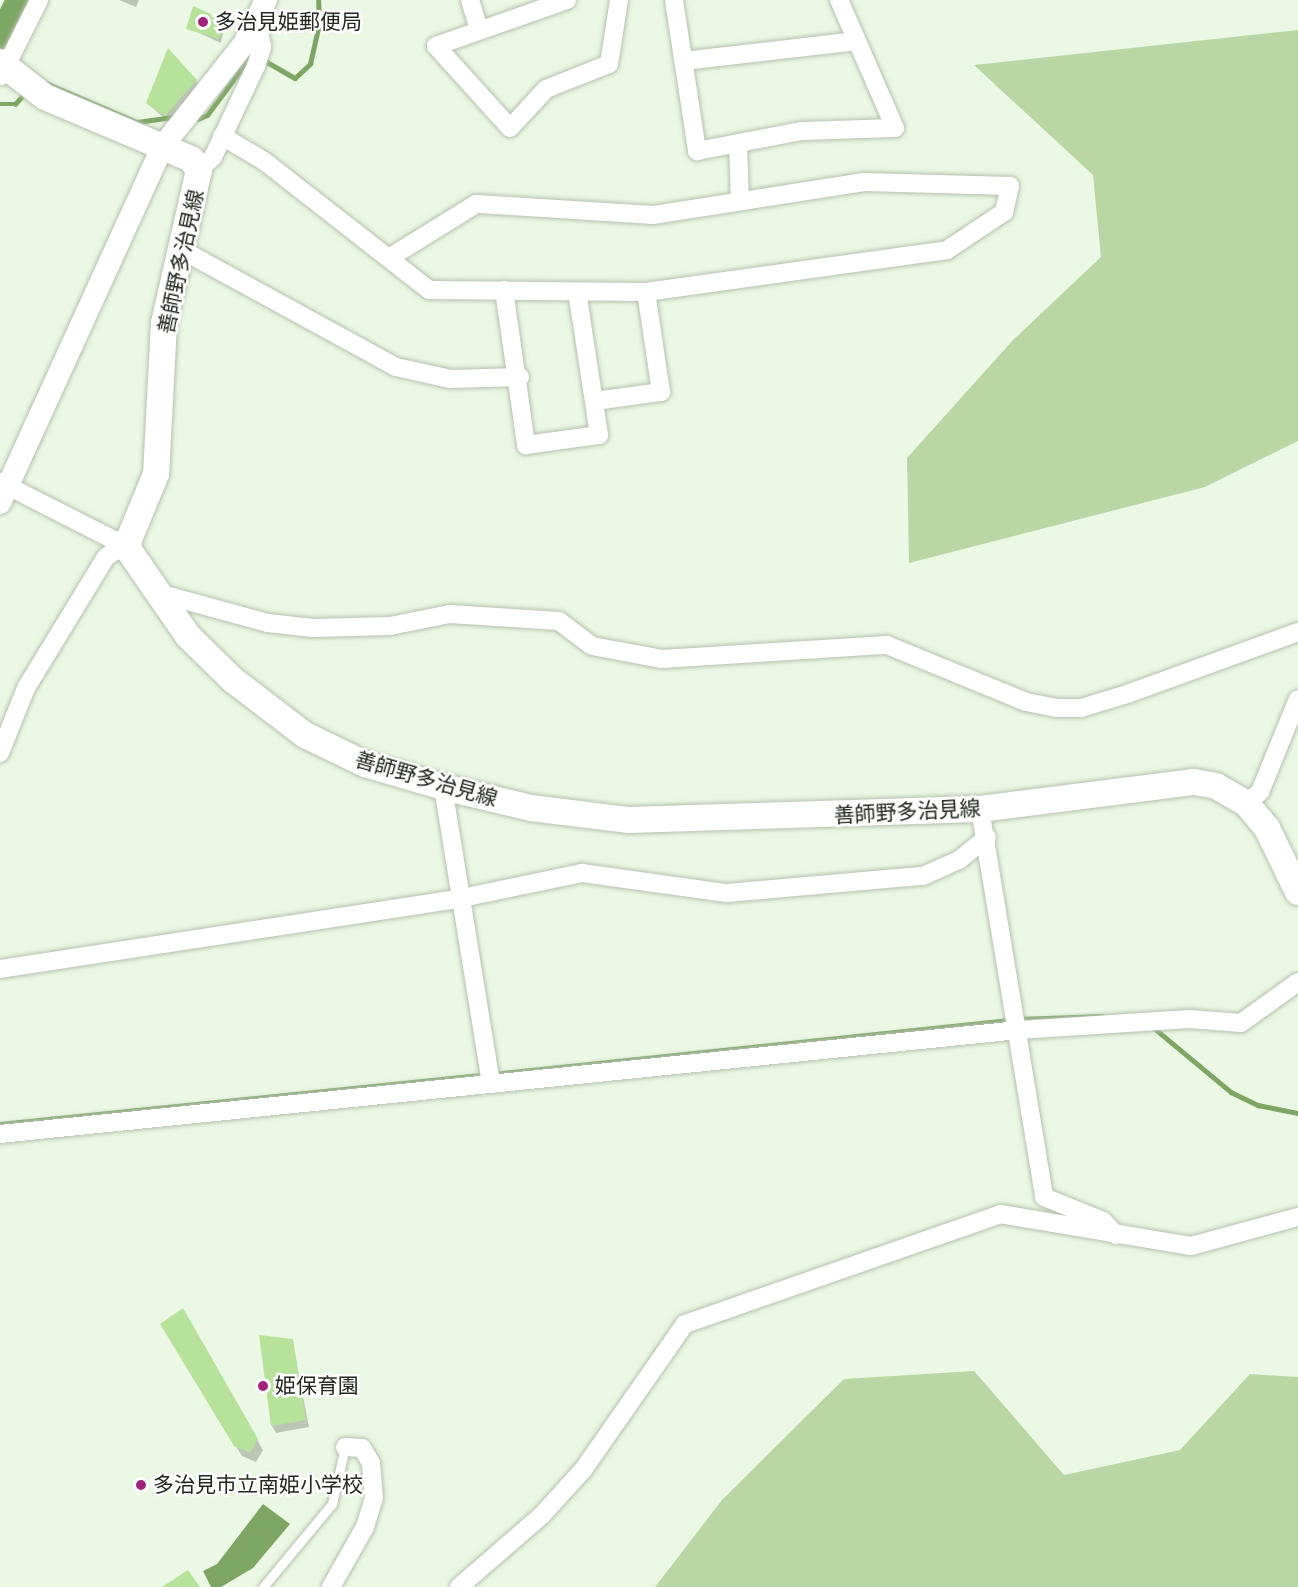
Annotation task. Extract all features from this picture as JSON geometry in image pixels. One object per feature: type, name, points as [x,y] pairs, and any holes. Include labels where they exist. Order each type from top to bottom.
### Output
[{"type":"main road","name":"善師野多治見線","points":[[2,69],[83,116],[191,159],[200,170],[164,323],[156,474],[129,547],[188,636],[225,672],[305,735],[365,764],[443,787],[531,808],[629,820],[980,809],[1194,782],[1216,786],[1246,803],[1267,828],[1298,892]]},
{"type":"street","points":[[2,69],[39,0]]},
{"type":"street","points":[[129,547],[3,491],[162,147],[258,24],[266,0]]},
{"type":"street","points":[[470,0],[479,30]]},
{"type":"street","points":[[567,0],[436,46],[510,128],[546,89],[609,64],[620,0]]},
{"type":"street","points":[[674,0],[697,151],[802,131],[895,128],[839,0]]},
{"type":"street","points":[[200,170],[222,136],[256,66],[262,47],[258,24]]},
{"type":"street","points":[[684,62],[857,41]]},
{"type":"street","points":[[222,136],[264,161],[429,290],[646,292],[947,250],[1004,212],[1010,186],[864,182],[653,214],[477,204],[389,258]]},
{"type":"street","points":[[738,144],[740,200]]},
{"type":"street","points":[[183,250],[396,367],[450,379],[520,377]]},
{"type":"street","points":[[504,290],[520,377],[526,445],[599,435],[577,292]]},
{"type":"street","points":[[595,401],[661,392],[646,292]]},
{"type":"street","points":[[0,753],[26,688],[106,556],[116,550],[129,547]]},
{"type":"street","points":[[159,593],[268,623],[313,628],[390,626],[450,614],[559,621],[592,646],[662,659],[845,644],[887,645],[1026,702],[1057,708],[1081,708],[1127,694],[1298,632]]},
{"type":"street","points":[[1246,803],[1260,792],[1298,699]]},
{"type":"street","points":[[443,787],[491,1084]]},
{"type":"street","points":[[980,809],[987,837],[1044,1197],[1102,1221],[1117,1236]]},
{"type":"street","points":[[0,969],[462,898],[582,873],[727,893],[923,876],[958,860],[987,837]]},
{"type":"street","points":[[0,1134],[1018,1029],[1160,1021],[1241,1023],[1298,982]]},
{"type":"street","points":[[459,1587],[542,1515],[583,1470],[685,1324],[1000,1214],[1117,1236],[1191,1246],[1298,1217]]},
{"type":"street","points":[[331,1587],[365,1527],[374,1498],[371,1463],[362,1448],[345,1447]]},
{"type":"lane","points":[[263,1587],[332,1504],[345,1447]]},
{"type":"shaded area","points":[[1298,30],[1298,441],[1205,487],[909,563],[907,458],[1013,340],[1101,257],[1093,175],[974,65]]},
{"type":"shaded area","points":[[974,1371],[1064,1475],[1180,1450],[1250,1374],[1298,1377],[1298,1587],[655,1587],[722,1500],[844,1379]]},
{"type":"shaded area","points":[[263,1504],[290,1524],[253,1568],[221,1587],[211,1587],[203,1571],[217,1564]]},
{"type":"building","points":[[193,6],[226,21],[219,39],[186,29]]},
{"type":"building","points":[[168,48],[197,80],[165,116],[146,103]]},
{"type":"building","points":[[183,1308],[258,1439],[250,1453],[234,1446],[160,1324]]},
{"type":"building","points":[[259,1335],[293,1339],[306,1420],[271,1426]]},
{"type":"building","points":[[188,1570],[200,1587],[162,1587]]},
{"type":"waterway","points":[[0,38],[19,0]]},
{"type":"waterway","points":[[262,59],[295,78],[310,64],[319,24],[318,0]]},
{"type":"waterway","points":[[198,119],[207,115],[252,55]]},
{"type":"waterway","points":[[46,83],[137,122],[173,117]]},
{"type":"waterway","points":[[0,104],[15,104],[27,91]]},
{"type":"waterway","points":[[1018,1019],[1102,1016]]},
{"type":"waterway","points":[[493,1074],[1009,1020]]},
{"type":"waterway","points":[[1154,1028],[1231,1092],[1258,1105],[1298,1113]]},
{"type":"waterway","points":[[0,1124],[484,1075]]},
{"type":"place","name":"多治見姫郵便局","points":[[203,22]]},
{"type":"place","name":"姫保育園","points":[[263,1386]]},
{"type":"place","name":"多治見市立南姫小学校","points":[[141,1485]]}]
